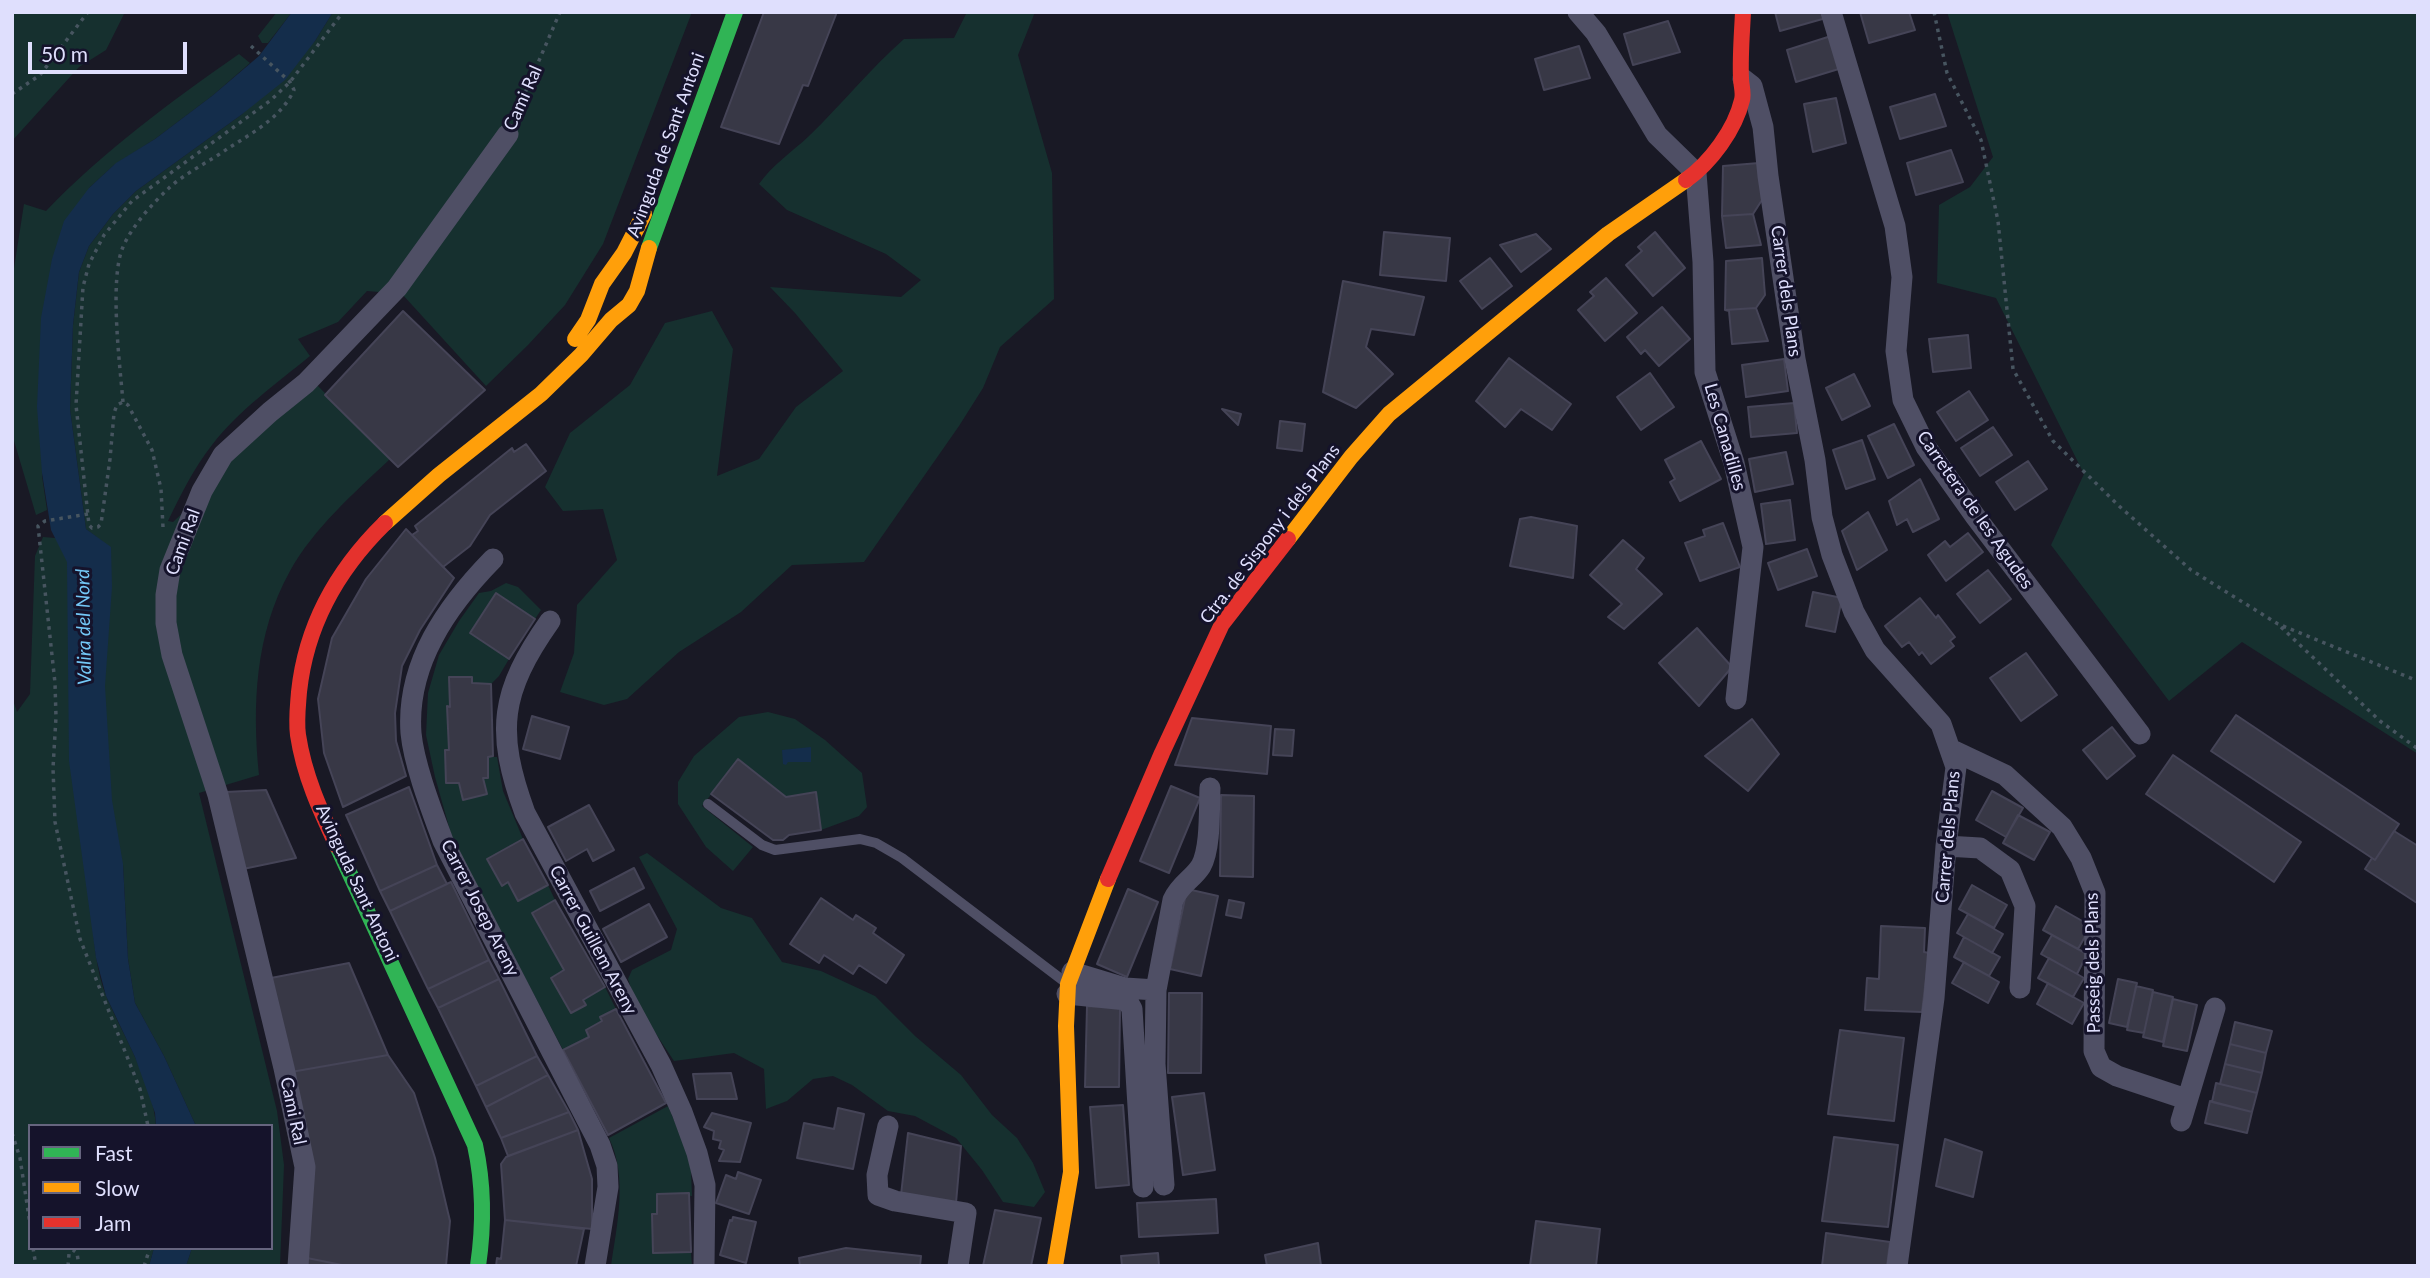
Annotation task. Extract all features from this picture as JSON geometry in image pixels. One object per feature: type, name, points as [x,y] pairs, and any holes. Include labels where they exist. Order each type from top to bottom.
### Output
[{"type":"main road","name":"Avinguda de Sant Antoni","points":[[608,276],[624,253],[643,215],[719,12]]},
{"type":"main road","name":"Avinguda de Sant Antoni","points":[[632,298],[734,12]]},
{"type":"main road","name":"Ctra. de Sispony i dels Plans","points":[[1055,1266],[1071,1172],[1069,983],[1113,866],[1222,624],[1351,457],[1389,414],[1608,234],[1696,173],[1716,150],[1734,120],[1743,98],[1743,12]]},
{"type":"main road","points":[[399,488],[520,396],[554,363],[588,320],[602,284],[608,276],[619,273],[628,276],[635,284],[632,298],[619,309],[609,306],[600,291]]},
{"type":"main road","name":"Avinguda Sant Antoni","points":[[478,1266],[483,1208],[475,1145],[313,794],[300,748],[297,718],[300,679],[311,632],[323,602],[357,550],[387,517],[520,411],[577,359],[632,298]]},
{"type":"main road","points":[[282,697],[282,736],[292,777]]},
{"type":"main road","name":"Avinguda Sant Antoni","points":[[376,968],[459,1142],[468,1203],[463,1266]]},
{"type":"street","points":[[1578,12],[1596,33],[1657,135],[1696,173]]},
{"type":"street","name":"Carretera de les Agudes","points":[[1831,12],[1895,226],[1902,277],[1896,351],[1903,400],[1926,447],[2140,734]]},
{"type":"street","name":"Carrer dels Plans","points":[[1741,78],[1752,86],[1763,127],[1795,359],[1815,460],[1822,517],[1832,555],[1854,612],[1875,650],[1941,724],[1956,767],[1946,846],[1934,998],[1897,1266]]},
{"type":"street","name":"Cami Ral","points":[[298,1266],[305,1167],[218,795],[172,654],[166,623],[166,595],[170,570],[202,491],[223,455],[306,383],[397,288],[508,134]]},
{"type":"street","name":"Les Canadilles","points":[[1696,173],[1703,262],[1705,372],[1734,463],[1753,547],[1736,699]]},
{"type":"street","name":"Carrer Josep Areny","points":[[493,559],[457,598],[428,646],[419,666],[414,689],[411,735],[429,804],[443,841],[600,1145],[607,1166],[608,1186],[595,1266]]},
{"type":"street","name":"Carrer Guillem Areny","points":[[550,621],[517,673],[508,710],[506,750],[513,780],[524,813],[661,1065],[690,1132],[705,1185],[704,1266]]},
{"type":"street","name":"Passeig dels Plans","points":[[1952,750],[2005,775],[2062,827],[2081,858],[2095,893],[2094,1051],[2101,1067],[2117,1076],[2186,1099]]},
{"type":"street","points":[[1069,983],[1127,1000],[1132,1009],[1153,1186],[1156,990],[1173,900],[1178,889],[1199,870],[1206,857],[1210,788]]},
{"type":"street","points":[[1946,846],[1980,848],[2010,870],[2025,906],[2020,988]]},
{"type":"street","points":[[1069,983],[1156,990]]},
{"type":"street","points":[[2181,1121],[2215,1008]]},
{"type":"street","points":[[888,1126],[877,1174],[878,1195],[895,1201],[966,1213],[958,1266]]},
{"type":"lane","points":[[708,804],[762,845],[775,850],[860,839],[876,843],[902,858],[1069,983]]},
{"type":"path","points":[[12,94],[40,75],[88,12]]},
{"type":"path","points":[[123,402],[117,405],[114,413],[101,524],[92,528],[89,525],[76,405],[83,287],[89,264],[104,236],[132,201],[271,100],[290,82],[343,12]]},
{"type":"path","name":"Cami Ral","points":[[508,134],[560,12]]},
{"type":"path","points":[[1934,12],[1947,73],[1981,141],[1998,221],[2013,369],[2053,441],[2119,506],[2191,570],[2278,624],[2418,681]]},
{"type":"path","points":[[123,402],[118,343],[117,276],[122,249],[134,229],[170,187],[256,131],[287,106],[295,90],[290,82],[251,46]]},
{"type":"path","points":[[123,402],[128,405],[152,450],[161,489],[164,551],[170,570]]},
{"type":"path","points":[[88,514],[45,520],[38,526],[55,683],[55,822],[79,939],[140,1089],[148,1124]]},
{"type":"path","points":[[2278,624],[2380,720],[2418,749]]},
{"type":"path","points":[[12,1133],[20,1158],[28,1211]]},
{"type":"path","points":[[68,1266],[69,1254],[73,1250],[77,1253],[79,1266]]},
{"type":"green space","points":[[12,12],[125,12],[106,50],[79,67],[12,141]]},
{"type":"green space","points":[[277,12],[292,12],[268,43],[262,43],[258,36]]},
{"type":"green space","points":[[333,12],[692,12],[603,244],[565,305],[486,386],[402,294],[367,291],[338,322],[298,339],[310,356],[258,398],[223,432],[205,454],[168,521],[173,522],[230,459],[317,385],[390,459],[311,540],[278,595],[269,620],[259,670],[256,722],[259,775],[199,793],[277,1111],[284,1165],[280,1266],[186,1266],[191,1250],[273,1250],[273,1124],[195,1124],[164,1056],[135,1003],[128,959],[123,865],[91,907],[96,953],[107,998],[144,1077],[156,1124],[28,1124],[28,1250],[153,1250],[149,1266],[12,1266],[12,697],[17,712],[30,694],[35,556],[43,537],[103,542],[86,529],[70,409],[73,325],[79,272],[89,246],[113,214],[136,191],[241,115],[315,41]]},
{"type":"green space","points":[[967,12],[1035,12],[1018,55],[1052,173],[1054,299],[1000,347],[983,388],[959,426],[864,562],[792,565],[741,612],[679,652],[627,699],[604,705],[560,692],[574,653],[577,605],[617,560],[603,509],[563,511],[545,487],[570,433],[630,385],[665,323],[712,311],[733,349],[717,476],[759,459],[796,407],[843,371],[770,287],[901,297],[921,280],[886,254],[787,210],[759,184],[904,39],[954,38]]},
{"type":"green space","points":[[1947,12],[2418,12],[2418,754],[2242,642],[2169,701],[2051,545],[2084,474],[1996,298],[1937,283],[1939,205],[1970,187],[1993,157]]},
{"type":"green space","points":[[239,54],[250,63],[155,139],[114,165],[89,188],[42,476],[47,510],[36,515],[12,434],[12,281],[24,204],[46,211],[90,168],[138,128]]},
{"type":"green space","points":[[506,583],[518,587],[541,610],[535,619],[471,633],[509,659],[491,684],[472,683],[471,677],[449,677],[446,782],[459,783],[463,799],[486,794],[483,778],[488,778],[488,757],[497,757],[503,791],[523,839],[487,859],[501,885],[508,882],[518,901],[548,885],[555,900],[532,913],[564,970],[551,978],[571,1013],[585,1005],[583,1000],[605,987],[616,1009],[601,1017],[602,1021],[589,1037],[563,1050],[453,841],[426,735],[428,693],[439,655],[479,593],[491,591]]},
{"type":"green space","points":[[768,712],[795,719],[825,740],[862,773],[867,807],[859,816],[821,830],[816,792],[786,797],[738,760],[702,806],[753,847],[733,871],[706,847],[678,804],[678,782],[694,756],[739,717]]},
{"type":"green space","points":[[647,853],[721,908],[752,918],[782,962],[821,971],[875,996],[915,1036],[961,1075],[992,1115],[1017,1138],[1033,1163],[1045,1192],[1034,1207],[1003,1202],[956,1138],[915,1116],[888,1111],[852,1085],[833,1076],[813,1079],[787,1101],[766,1109],[764,1069],[734,1053],[674,1061],[636,1004],[628,979],[632,970],[671,950],[677,929],[639,857]]},
{"type":"green space","points":[[668,1106],[688,1153],[692,1196],[657,1194],[657,1214],[652,1215],[653,1252],[691,1252],[692,1266],[611,1266],[620,1185],[615,1153],[609,1138]]},
{"type":"water","name":"Valira del Nord","points":[[292,12],[333,12],[285,80],[136,191],[113,214],[89,246],[79,272],[73,325],[70,409],[86,529],[111,547],[112,587],[105,686],[112,800],[123,864],[128,959],[135,1003],[164,1056],[195,1124],[156,1124],[155,1113],[135,1057],[106,996],[96,958],[69,761],[67,562],[51,530],[42,473],[37,407],[41,318],[52,259],[64,221],[89,188],[116,163],[155,139],[259,56]]},
{"type":"water","points":[[811,747],[811,762],[783,764],[782,750]]},
{"type":"water","points":[[153,1250],[191,1250],[186,1266],[149,1266]]},
{"type":"building","points":[[764,12],[837,12],[808,86],[803,85],[779,144],[721,127]]},
{"type":"building","points":[[1775,12],[1824,12],[1826,18],[1780,31]]},
{"type":"building","points":[[1860,12],[1909,12],[1915,30],[1869,43]]},
{"type":"building","points":[[1668,21],[1680,52],[1633,65],[1624,34]]},
{"type":"building","points":[[1831,36],[1842,68],[1796,82],[1787,50]]},
{"type":"building","points":[[1579,46],[1590,78],[1544,90],[1535,59]]},
{"type":"building","points":[[1935,94],[1946,126],[1900,139],[1890,107]]},
{"type":"building","points":[[1836,98],[1846,143],[1813,152],[1804,104]]},
{"type":"building","points":[[1951,150],[1963,182],[1916,195],[1907,163]]},
{"type":"building","points":[[1759,163],[1762,200],[1753,214],[1722,216],[1723,166]]},
{"type":"building","points":[[1753,214],[1761,245],[1726,248],[1722,216]]},
{"type":"building","points":[[1384,232],[1450,238],[1446,281],[1380,275]]},
{"type":"building","points":[[1655,232],[1685,268],[1653,296],[1626,265],[1642,251],[1638,247]]},
{"type":"building","points":[[1536,234],[1551,249],[1521,272],[1500,245]]},
{"type":"building","points":[[1490,258],[1512,286],[1482,309],[1460,281]]},
{"type":"building","points":[[1762,258],[1765,295],[1756,308],[1725,310],[1726,261]]},
{"type":"building","points":[[1606,278],[1637,313],[1605,341],[1578,310],[1594,296],[1590,292]]},
{"type":"building","points":[[1343,281],[1424,297],[1414,335],[1371,329],[1366,347],[1393,374],[1356,408],[1323,392]]},
{"type":"building","points":[[1662,307],[1690,339],[1659,366],[1645,350],[1641,354],[1627,337]]},
{"type":"building","points":[[1756,308],[1768,341],[1732,344],[1729,311],[1725,310]]},
{"type":"building","points":[[403,311],[485,390],[398,467],[325,395]]},
{"type":"building","points":[[1968,335],[1971,368],[1933,372],[1929,339]]},
{"type":"building","points":[[1509,358],[1571,404],[1552,430],[1521,409],[1505,427],[1476,401]]},
{"type":"building","points":[[1784,359],[1788,391],[1746,397],[1742,365]]},
{"type":"building","points":[[1650,373],[1674,407],[1641,430],[1617,397]]},
{"type":"building","points":[[1854,374],[1870,406],[1842,420],[1826,388]]},
{"type":"building","points":[[1969,391],[1988,420],[1956,441],[1937,412]]},
{"type":"building","points":[[1794,403],[1797,433],[1751,437],[1748,407]]},
{"type":"building","points":[[1222,409],[1241,414],[1238,425]]},
{"type":"building","points":[[1280,421],[1305,424],[1302,451],[1277,448]]},
{"type":"building","points":[[1894,424],[1914,465],[1888,478],[1868,436]]},
{"type":"building","points":[[1993,427],[2012,455],[1980,476],[1961,448]]},
{"type":"building","points":[[1862,440],[1875,479],[1846,489],[1833,450]]},
{"type":"building","points":[[1701,441],[1721,479],[1680,501],[1670,482],[1675,479],[1665,460]]},
{"type":"building","points":[[526,444],[546,471],[490,515],[470,546],[443,567],[412,535],[418,531],[415,526],[512,448],[514,452]]},
{"type":"building","points":[[1786,452],[1793,484],[1755,492],[1749,459]]},
{"type":"building","points":[[2028,461],[2047,489],[2015,510],[1996,482]]},
{"type":"building","points":[[1920,479],[1939,519],[1913,532],[1907,519],[1897,525],[1889,501]]},
{"type":"building","points":[[1790,500],[1795,540],[1766,544],[1761,504]]},
{"type":"building","points":[[1868,512],[1887,550],[1857,570],[1842,531]]},
{"type":"building","points":[[1531,517],[1577,526],[1573,578],[1510,566],[1520,519]]},
{"type":"building","points":[[1723,523],[1740,567],[1700,581],[1685,543],[1705,536],[1703,530]]},
{"type":"building","points":[[406,529],[454,578],[420,630],[402,666],[395,713],[396,741],[406,776],[343,807],[324,753],[318,699],[332,638],[366,579]]},
{"type":"building","points":[[1968,533],[1983,552],[1946,581],[1928,555],[1945,541],[1950,547]]},
{"type":"building","points":[[1623,540],[1644,558],[1636,569],[1662,594],[1624,629],[1608,617],[1622,604],[1590,575]]},
{"type":"building","points":[[1807,549],[1817,576],[1778,590],[1768,563]]},
{"type":"building","points":[[1988,570],[2011,599],[1980,623],[1957,594]]},
{"type":"building","points":[[1813,592],[1842,598],[1835,632],[1806,626]]},
{"type":"building","points":[[496,593],[535,619],[509,659],[470,633]]},
{"type":"building","points":[[1920,598],[1955,637],[1950,641],[1954,646],[1931,664],[1922,652],[1919,655],[1909,642],[1902,647],[1885,626]]},
{"type":"building","points":[[1697,628],[1732,667],[1699,706],[1659,663]]},
{"type":"building","points":[[2026,653],[2057,695],[2021,721],[1990,678]]},
{"type":"building","points":[[449,677],[472,677],[472,683],[491,684],[493,756],[488,757],[488,778],[483,778],[487,794],[463,800],[459,783],[446,783]]},
{"type":"building","points":[[2236,715],[2399,824],[2375,860],[2211,751]]},
{"type":"building","points":[[532,716],[569,727],[560,759],[523,749]]},
{"type":"building","points":[[1192,718],[1271,726],[1267,774],[1175,765]]},
{"type":"building","points":[[1752,719],[1779,754],[1748,791],[1705,756]]},
{"type":"building","points":[[2112,727],[2135,756],[2107,779],[2083,750]]},
{"type":"building","points":[[1275,729],[1294,730],[1292,756],[1273,755]]},
{"type":"building","points":[[2173,755],[2301,842],[2274,882],[2146,794]]},
{"type":"building","points":[[738,759],[786,797],[816,792],[821,830],[773,840],[711,794]]},
{"type":"building","points":[[1171,786],[1200,798],[1169,873],[1140,861]]},
{"type":"building","points":[[409,787],[437,865],[380,891],[346,815]]},
{"type":"building","points":[[266,790],[296,858],[243,869],[226,792]]},
{"type":"building","points":[[1992,791],[2023,808],[2006,837],[1976,820]]},
{"type":"building","points":[[1221,795],[1254,796],[1253,877],[1220,876]]},
{"type":"building","points":[[589,805],[614,850],[593,861],[587,849],[566,861],[548,827]]},
{"type":"building","points":[[2018,815],[2050,832],[2034,860],[2003,843]]},
{"type":"building","points":[[2394,831],[2418,846],[2417,903],[2365,869],[2372,858],[2375,860]]},
{"type":"building","points":[[523,839],[548,885],[518,901],[508,882],[502,886],[487,859]]},
{"type":"building","points":[[437,865],[447,884],[390,911],[380,891]]},
{"type":"building","points":[[634,868],[644,888],[600,911],[590,891]]},
{"type":"building","points":[[451,882],[489,960],[428,989],[390,911]]},
{"type":"building","points":[[1972,885],[2007,905],[1994,928],[1959,909]]},
{"type":"building","points":[[1128,889],[1158,902],[1127,977],[1097,964]]},
{"type":"building","points":[[1187,889],[1218,896],[1201,976],[1170,969]]},
{"type":"building","points":[[821,898],[853,920],[856,915],[876,928],[873,933],[904,955],[886,983],[859,965],[853,974],[824,955],[819,963],[790,944]]},
{"type":"building","points":[[555,900],[605,987],[583,1000],[586,1005],[571,1013],[551,978],[564,970],[532,913]]},
{"type":"building","points":[[1229,900],[1244,903],[1241,918],[1226,915]]},
{"type":"building","points":[[649,904],[667,937],[621,962],[603,929]]},
{"type":"building","points":[[2056,906],[2091,926],[2078,949],[2043,930]]},
{"type":"building","points":[[1968,914],[2003,934],[1992,953],[1957,933]]},
{"type":"building","points":[[1881,926],[1925,928],[1924,952],[1929,953],[1922,1012],[1865,1010],[1867,978],[1879,979]]},
{"type":"building","points":[[2052,935],[2087,954],[2077,974],[2041,954]]},
{"type":"building","points":[[1964,937],[2000,957],[1989,976],[1954,957]]},
{"type":"building","points":[[2049,958],[2084,978],[2073,997],[2038,978]]},
{"type":"building","points":[[489,960],[499,979],[438,1008],[428,989]]},
{"type":"building","points":[[1964,962],[1999,982],[1988,1003],[1952,983]]},
{"type":"building","points":[[349,963],[388,1055],[291,1072],[271,978]]},
{"type":"building","points":[[499,979],[537,1056],[476,1086],[438,1008]]},
{"type":"building","points":[[2118,979],[2137,983],[2127,1027],[2109,1023]]},
{"type":"building","points":[[2048,983],[2084,1003],[2072,1024],[2037,1004]]},
{"type":"building","points":[[2136,986],[2153,990],[2144,1033],[2127,1030]]},
{"type":"building","points":[[2153,992],[2173,997],[2163,1042],[2143,1037]]},
{"type":"building","points":[[1169,993],[1202,993],[1201,1073],[1168,1073]]},
{"type":"building","points":[[2173,999],[2197,1005],[2187,1051],[2163,1046]]},
{"type":"building","points":[[1087,1006],[1120,1007],[1119,1087],[1085,1087]]},
{"type":"building","points":[[616,1009],[666,1103],[608,1135],[563,1050],[589,1037],[586,1030],[602,1021],[600,1017]]},
{"type":"building","points":[[2235,1022],[2272,1031],[2266,1053],[2230,1044]]},
{"type":"building","points":[[1840,1030],[1904,1038],[1894,1121],[1828,1114]]},
{"type":"building","points":[[2230,1044],[2266,1053],[2262,1073],[2225,1064]]},
{"type":"building","points":[[388,1055],[414,1093],[435,1158],[450,1221],[446,1266],[347,1266],[307,1258],[291,1072]]},
{"type":"building","points":[[537,1056],[548,1075],[486,1107],[476,1086]]},
{"type":"building","points":[[2225,1064],[2262,1073],[2257,1093],[2220,1084]]},
{"type":"building","points":[[731,1073],[737,1099],[697,1099],[693,1074]]},
{"type":"building","points":[[548,1075],[569,1112],[501,1138],[486,1107]]},
{"type":"building","points":[[2216,1083],[2257,1093],[2252,1112],[2212,1102]]},
{"type":"building","points":[[1204,1093],[1215,1170],[1183,1175],[1172,1097]]},
{"type":"building","points":[[2210,1101],[2252,1112],[2247,1133],[2205,1123]]},
{"type":"building","points":[[1123,1105],[1129,1185],[1096,1188],[1090,1107]]},
{"type":"building","points":[[838,1108],[864,1114],[853,1169],[797,1158],[804,1123],[834,1129]]},
{"type":"building","points":[[569,1112],[578,1130],[508,1156],[501,1138]]},
{"type":"building","points":[[712,1113],[751,1123],[740,1162],[719,1161],[724,1150],[719,1148],[721,1141],[713,1139],[714,1131],[704,1127]]},
{"type":"building","points":[[578,1130],[592,1179],[592,1229],[505,1220],[501,1164],[506,1157]]},
{"type":"building","points":[[908,1133],[961,1146],[956,1203],[901,1195]]},
{"type":"building","points":[[1834,1137],[1898,1145],[1888,1227],[1822,1221]]},
{"type":"building","points":[[1945,1139],[1982,1152],[1973,1197],[1936,1186]]},
{"type":"building","points":[[738,1172],[761,1180],[749,1214],[716,1203],[726,1175],[736,1179]]},
{"type":"building","points":[[689,1193],[691,1252],[653,1253],[652,1214],[657,1214],[657,1194]]},
{"type":"building","points":[[1216,1199],[1218,1233],[1139,1237],[1137,1203]]},
{"type":"building","points":[[995,1210],[1041,1218],[1031,1266],[983,1266]]},
{"type":"building","points":[[733,1217],[756,1222],[746,1263],[720,1255]]},
{"type":"building","points":[[505,1220],[584,1229],[576,1266],[496,1266],[497,1258],[501,1259]]},
{"type":"building","points":[[1536,1221],[1600,1229],[1596,1266],[1530,1266]]},
{"type":"building","points":[[1826,1233],[1890,1242],[1887,1266],[1822,1266]]},
{"type":"building","points":[[1318,1243],[1321,1266],[1267,1266],[1265,1255]]},
{"type":"building","points":[[846,1248],[921,1256],[920,1266],[800,1266],[799,1258]]},
{"type":"building","points":[[1158,1253],[1159,1266],[1122,1266],[1121,1256]]},
{"type":"building","points":[[307,1258],[347,1266],[307,1266]]},
{"type":"traffic: fast","points":[[649,248],[735,12]]},
{"type":"traffic: fast","points":[[337,846],[475,1145],[482,1205],[478,1266]]},
{"type":"traffic: slow","points":[[1288,539],[1351,457],[1389,414],[1608,234],[1686,180]]},
{"type":"traffic: slow","points":[[575,339],[588,320],[602,284],[624,253],[644,214]]},
{"type":"traffic: slow","points":[[385,523],[439,475],[541,394],[581,355],[611,320],[629,305],[637,291],[649,248]]},
{"type":"traffic: slow","points":[[1055,1266],[1071,1172],[1066,1026],[1068,984],[1108,879]]},
{"type":"traffic: jam","points":[[1686,180],[1704,165],[1720,145],[1739,111],[1743,95],[1743,12]]},
{"type":"traffic: jam","points":[[337,846],[304,764],[297,729],[299,692],[309,644],[327,600],[352,560],[385,523]]},
{"type":"traffic: jam","points":[[1108,879],[1162,753],[1222,624],[1288,539]]}]
